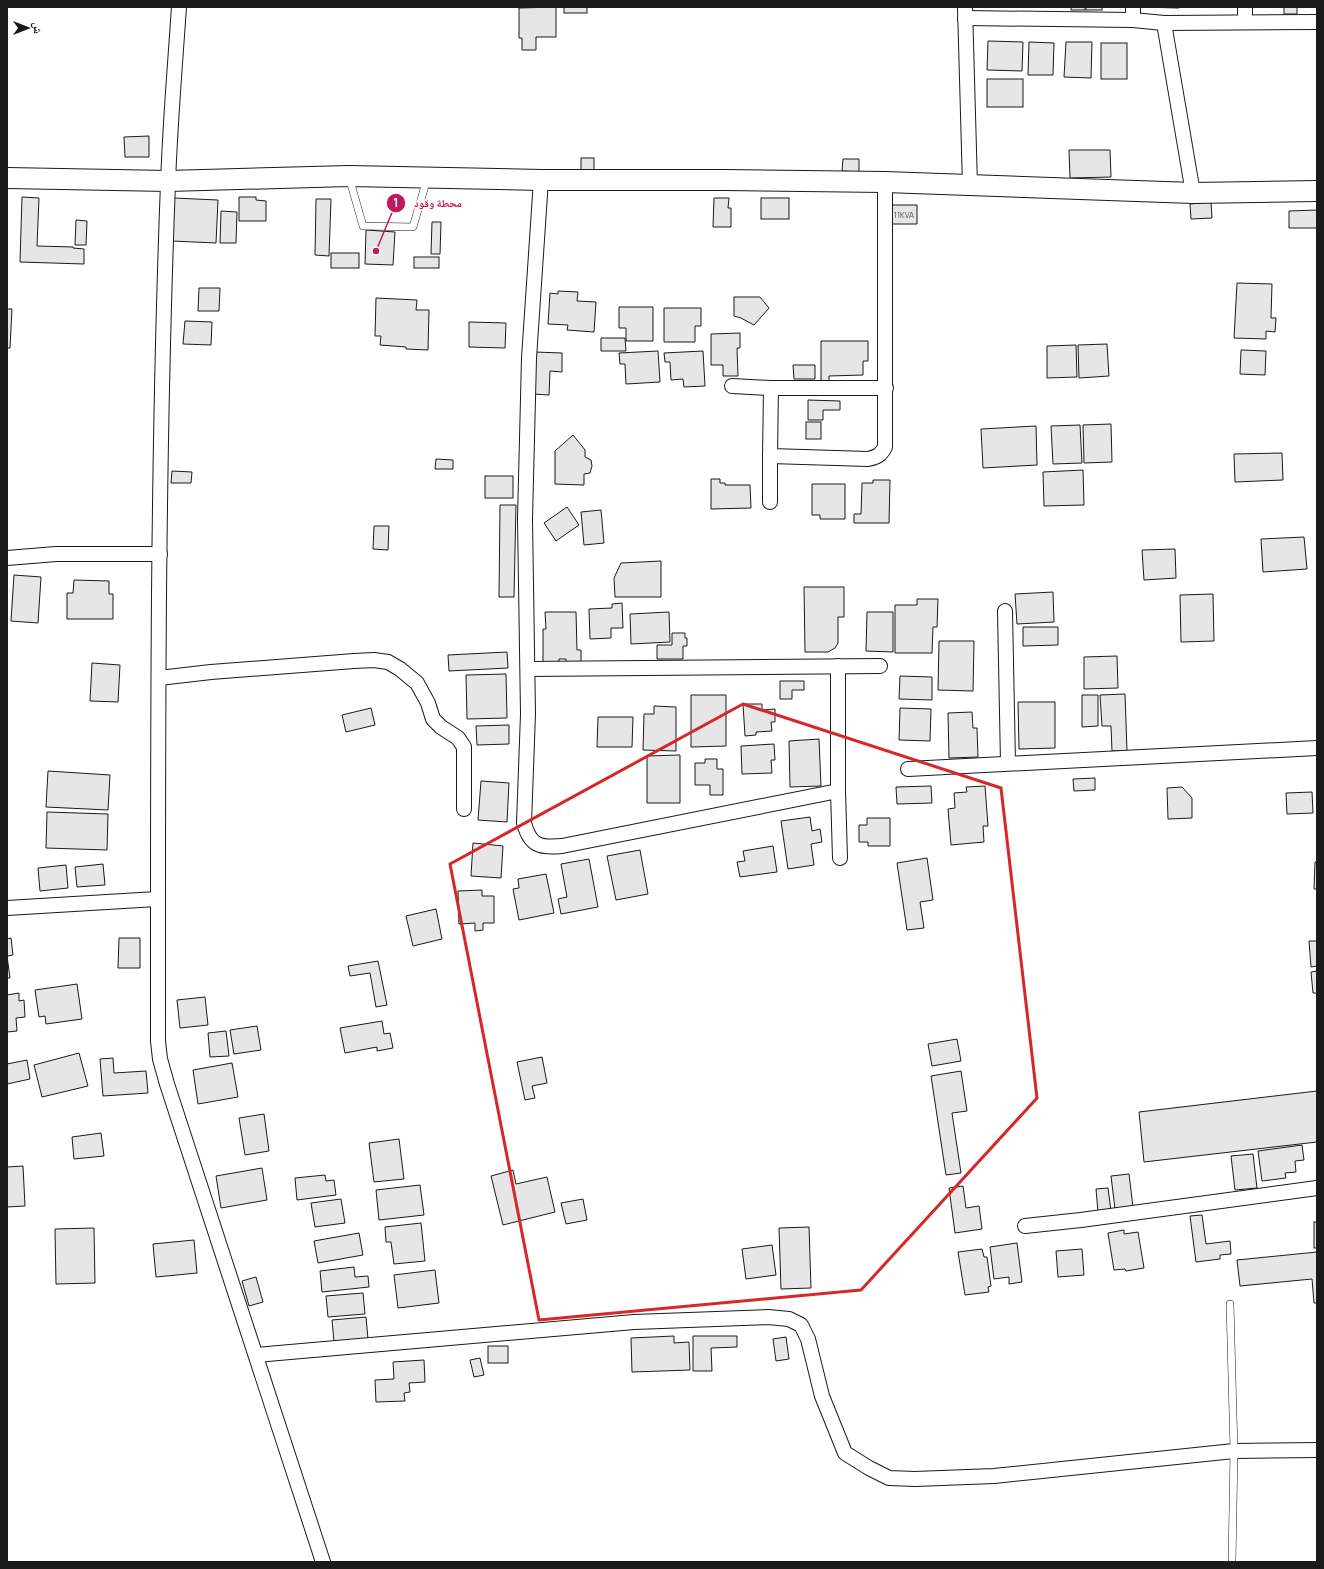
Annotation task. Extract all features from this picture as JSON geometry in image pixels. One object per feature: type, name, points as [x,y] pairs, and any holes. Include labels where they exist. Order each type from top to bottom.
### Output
[{"type":"main road","points":[[7,178],[168,181],[349,176],[541,180],[885,182],[1193,193],[1317,191]]},
{"type":"street","points":[[179,7],[168,181],[162,423],[157,898],[158,1041],[160,1059],[167,1084],[323,1562]]},
{"type":"street","points":[[1245,7],[1245,22]]},
{"type":"street","points":[[970,186],[965,13],[1133,14],[1164,23],[1317,22]]},
{"type":"street","points":[[1164,23],[1193,193]]},
{"type":"street","points":[[541,180],[529,358],[525,519],[528,714],[524,823],[527,834],[533,842],[541,846],[562,846],[838,791]]},
{"type":"street","points":[[770,456],[876,457],[882,453],[885,447],[885,182]]},
{"type":"street","points":[[732,386],[770,388],[886,388]]},
{"type":"street","points":[[770,388],[770,502]]},
{"type":"street","points":[[7,558],[56,554],[160,554]]},
{"type":"street","points":[[1005,611],[1008,763]]},
{"type":"street","points":[[159,678],[211,672],[354,661],[374,660],[388,662],[400,668],[417,683],[428,703],[434,719],[441,727],[458,738],[464,747],[464,809]]},
{"type":"street","points":[[838,666],[838,791],[840,858]]},
{"type":"street","points":[[528,669],[880,666]]},
{"type":"street","points":[[908,769],[1317,748]]},
{"type":"street","points":[[7,908],[157,898]]},
{"type":"street","points":[[1025,1226],[1317,1188]]},
{"type":"street","points":[[256,1355],[634,1322],[768,1317],[789,1319],[801,1324],[808,1338],[822,1396],[845,1453],[889,1478],[915,1479],[994,1476],[1234,1450],[1317,1450]]},
{"type":"lane","points":[[349,176],[363,226],[413,227],[428,177]]},
{"type":"lane","points":[[1230,1304],[1234,1450],[1232,1562]]},
{"type":"highlighted area","points":[[743,704],[1001,788],[1037,1098],[861,1290],[539,1320],[450,864]]},
{"type":"building","points":[[556,7],[556,37],[536,37],[536,50],[522,50],[522,38],[519,38],[519,8]]},
{"type":"building","points":[[564,7],[587,7],[587,13],[564,13]]},
{"type":"building","points":[[1071,7],[1085,7],[1085,10],[1071,10]]},
{"type":"building","points":[[1086,7],[1102,7],[1102,10],[1086,10]]},
{"type":"building","points":[[1138,7],[1179,7],[1179,8]]},
{"type":"building","points":[[1284,7],[1297,7],[1297,14],[1284,14]]},
{"type":"building","points":[[988,41],[1023,42],[1022,71],[987,70]]},
{"type":"building","points":[[1029,42],[1054,43],[1053,75],[1028,75]]},
{"type":"building","points":[[1066,42],[1092,42],[1091,78],[1064,77]]},
{"type":"building","points":[[1101,43],[1127,43],[1127,79],[1101,79]]},
{"type":"building","points":[[987,79],[1023,79],[1023,107],[987,107]]},
{"type":"building","points":[[149,136],[149,157],[125,157],[124,137]]},
{"type":"building","points":[[1069,150],[1110,150],[1111,177],[1070,178]]},
{"type":"building","points":[[581,158],[594,158],[594,171],[581,171]]},
{"type":"building","points":[[843,159],[859,159],[859,172],[842,171]]},
{"type":"building","points":[[22,197],[39,198],[37,246],[73,247],[84,249],[84,264],[20,262]]},
{"type":"building","points":[[239,197],[256,197],[256,200],[266,201],[266,221],[239,221]]},
{"type":"building","points":[[174,198],[218,200],[216,243],[172,241]]},
{"type":"building","points":[[714,198],[729,198],[728,208],[731,208],[731,227],[713,227]]},
{"type":"building","points":[[761,198],[789,198],[789,219],[761,219]]},
{"type":"building","points":[[316,199],[331,199],[329,256],[315,255]]},
{"type":"building","points":[[1211,202],[1212,218],[1191,219],[1190,204]]},
{"type":"building","points":[[892,205],[917,205],[917,224],[891,224]]},
{"type":"building","points":[[1317,210],[1317,228],[1289,228],[1289,211]]},
{"type":"building","points":[[221,211],[237,212],[236,243],[220,243]]},
{"type":"building","points":[[76,220],[87,221],[86,245],[75,245]]},
{"type":"building","points":[[432,222],[441,222],[440,254],[431,254]]},
{"type":"building","points":[[366,230],[395,232],[393,265],[365,264]]},
{"type":"building","points":[[331,253],[359,253],[359,268],[331,268]]},
{"type":"building","points":[[414,257],[439,257],[439,268],[414,268]]},
{"type":"building","points":[[1237,283],[1272,284],[1271,318],[1276,318],[1275,332],[1266,331],[1266,339],[1234,338]]},
{"type":"building","points":[[199,288],[220,288],[219,311],[198,311]]},
{"type":"building","points":[[558,291],[578,292],[577,301],[596,302],[594,332],[567,330],[568,325],[548,324],[550,293],[558,294]]},
{"type":"building","points":[[734,297],[760,297],[769,308],[754,325],[734,316]]},
{"type":"building","points":[[376,298],[417,300],[416,310],[429,310],[428,350],[406,349],[406,347],[380,345],[381,336],[375,336]]},
{"type":"building","points":[[619,307],[653,307],[653,341],[626,341],[626,328],[619,328]]},
{"type":"building","points":[[664,308],[701,308],[701,326],[695,326],[695,342],[664,342]]},
{"type":"building","points":[[7,309],[12,309],[10,348],[7,348]]},
{"type":"building","points":[[185,321],[212,322],[211,345],[183,344]]},
{"type":"building","points":[[469,322],[506,323],[505,348],[469,347]]},
{"type":"building","points":[[740,333],[740,348],[737,348],[738,376],[723,376],[723,365],[711,365],[711,334]]},
{"type":"building","points":[[601,338],[625,338],[626,351],[601,351]]},
{"type":"building","points":[[821,341],[868,341],[868,361],[863,361],[863,375],[829,376],[829,385],[821,386]]},
{"type":"building","points":[[1107,344],[1109,376],[1079,378],[1078,345]]},
{"type":"building","points":[[1076,345],[1077,377],[1047,378],[1047,346]]},
{"type":"building","points":[[1241,350],[1266,351],[1265,375],[1240,374]]},
{"type":"building","points":[[658,351],[660,382],[626,384],[625,364],[620,364],[619,353]]},
{"type":"building","points":[[703,351],[705,386],[684,387],[683,379],[671,380],[670,362],[665,362],[664,353]]},
{"type":"building","points":[[535,352],[562,353],[562,372],[550,371],[549,395],[533,394]]},
{"type":"building","points":[[793,365],[815,365],[815,379],[794,379]]},
{"type":"building","points":[[808,400],[840,401],[840,410],[823,410],[823,420],[808,420]]},
{"type":"building","points":[[806,422],[821,422],[821,439],[806,439]]},
{"type":"building","points":[[1111,424],[1112,462],[1084,463],[1083,425]]},
{"type":"building","points":[[1080,425],[1082,463],[1053,464],[1051,426]]},
{"type":"building","points":[[1036,426],[1037,465],[983,468],[981,429]]},
{"type":"building","points":[[573,435],[585,450],[585,457],[591,460],[592,466],[590,473],[584,474],[584,485],[555,484],[555,451]]},
{"type":"building","points":[[1282,453],[1283,480],[1235,482],[1234,454]]},
{"type":"building","points":[[436,459],[453,460],[453,469],[435,469]]},
{"type":"building","points":[[1083,470],[1084,505],[1044,506],[1043,472]]},
{"type":"building","points":[[172,471],[192,472],[191,483],[171,483]]},
{"type":"building","points":[[485,476],[513,476],[513,498],[485,498]]},
{"type":"building","points":[[711,479],[720,479],[720,483],[725,483],[725,485],[750,485],[751,508],[711,509]]},
{"type":"building","points":[[873,480],[890,480],[889,523],[854,523],[854,514],[861,514],[862,483],[873,483]]},
{"type":"building","points":[[812,484],[845,484],[845,519],[820,519],[820,515],[812,515]]},
{"type":"building","points":[[500,505],[516,505],[514,597],[499,597]]},
{"type":"building","points":[[567,507],[579,525],[556,541],[544,523]]},
{"type":"building","points":[[601,510],[604,543],[584,545],[581,512]]},
{"type":"building","points":[[374,526],[389,526],[388,550],[373,549]]},
{"type":"building","points":[[1304,537],[1307,569],[1263,572],[1261,539]]},
{"type":"building","points":[[1175,549],[1176,578],[1144,580],[1142,550]]},
{"type":"building","points":[[661,561],[661,597],[615,597],[614,578],[621,563]]},
{"type":"building","points":[[14,575],[41,577],[38,623],[11,621]]},
{"type":"building","points":[[74,580],[109,581],[109,594],[113,594],[113,619],[67,619],[67,593],[73,593]]},
{"type":"building","points":[[804,587],[844,587],[844,617],[838,617],[838,643],[835,648],[828,652],[805,652]]},
{"type":"building","points":[[1053,592],[1054,622],[1017,624],[1015,594]]},
{"type":"building","points":[[1213,594],[1214,641],[1181,642],[1180,595]]},
{"type":"building","points":[[917,599],[938,599],[937,627],[933,627],[932,653],[895,653],[895,605],[917,605]]},
{"type":"building","points":[[622,603],[623,628],[611,628],[611,638],[590,639],[589,609],[612,608],[612,604]]},
{"type":"building","points":[[545,612],[576,612],[577,650],[581,650],[581,663],[566,663],[566,659],[559,659],[559,663],[543,663],[543,629],[546,629]]},
{"type":"building","points":[[669,612],[670,642],[631,644],[630,614]]},
{"type":"building","points":[[867,612],[893,612],[893,652],[866,651]]},
{"type":"building","points":[[1023,627],[1058,627],[1058,645],[1023,646]]},
{"type":"building","points":[[672,633],[685,633],[685,638],[687,638],[687,646],[683,646],[683,659],[657,659],[657,645],[672,645]]},
{"type":"building","points":[[939,641],[974,641],[973,691],[938,690]]},
{"type":"building","points":[[507,652],[508,668],[449,671],[448,655]]},
{"type":"building","points":[[1117,656],[1118,688],[1084,689],[1084,657]]},
{"type":"building","points":[[92,663],[120,665],[118,702],[90,701]]},
{"type":"building","points":[[506,674],[507,718],[467,719],[466,675]]},
{"type":"building","points":[[900,676],[932,677],[932,700],[899,699]]},
{"type":"building","points":[[780,681],[804,681],[804,690],[792,690],[792,699],[780,699]]},
{"type":"building","points":[[1125,694],[1127,751],[1112,751],[1111,726],[1102,726],[1100,695]]},
{"type":"building","points":[[691,695],[726,695],[726,746],[691,747]]},
{"type":"building","points":[[1082,695],[1098,695],[1098,726],[1082,727]]},
{"type":"building","points":[[1018,702],[1055,702],[1055,748],[1019,749]]},
{"type":"building","points":[[743,704],[762,704],[762,710],[775,709],[775,722],[771,722],[772,731],[756,732],[756,735],[745,736]]},
{"type":"building","points":[[654,706],[676,707],[676,751],[643,750],[644,714],[654,714]]},
{"type":"building","points":[[371,708],[375,725],[346,732],[342,715]]},
{"type":"building","points":[[900,708],[931,709],[930,741],[899,740]]},
{"type":"building","points":[[972,712],[973,728],[977,728],[978,757],[949,758],[948,713]]},
{"type":"building","points":[[598,717],[633,717],[632,747],[597,747]]},
{"type":"building","points":[[509,725],[509,744],[477,745],[476,726]]},
{"type":"building","points":[[819,739],[821,786],[790,787],[789,741]]},
{"type":"building","points":[[774,744],[775,760],[771,760],[772,773],[742,774],[741,746]]},
{"type":"building","points":[[680,755],[680,803],[647,803],[647,756]]},
{"type":"building","points":[[705,759],[717,759],[717,769],[723,769],[723,795],[710,795],[710,785],[695,785],[695,763],[705,763]]},
{"type":"building","points":[[48,771],[110,775],[108,810],[46,807]]},
{"type":"building","points":[[1095,778],[1095,790],[1074,791],[1073,779]]},
{"type":"building","points":[[481,781],[509,783],[507,822],[478,820]]},
{"type":"building","points":[[931,786],[932,803],[897,804],[896,787]]},
{"type":"building","points":[[985,786],[988,826],[983,826],[984,842],[951,845],[948,809],[955,808],[954,793],[967,792],[966,787]]},
{"type":"building","points":[[1182,787],[1192,798],[1192,818],[1168,819],[1167,788]]},
{"type":"building","points":[[1312,792],[1313,813],[1287,814],[1286,793]]},
{"type":"building","points":[[47,812],[108,814],[107,850],[46,848]]},
{"type":"building","points":[[810,817],[812,831],[820,829],[822,842],[811,844],[814,865],[788,869],[781,821]]},
{"type":"building","points":[[867,818],[890,818],[890,846],[868,846],[868,842],[859,842],[859,825],[867,825]]},
{"type":"building","points":[[473,843],[503,846],[501,878],[471,876]]},
{"type":"building","points":[[773,846],[777,872],[740,877],[737,862],[745,861],[743,851]]},
{"type":"building","points":[[640,850],[648,894],[616,900],[607,856]]},
{"type":"building","points":[[927,858],[933,900],[920,902],[924,928],[907,930],[897,863]]},
{"type":"building","points":[[589,859],[598,907],[561,914],[558,899],[567,897],[561,864]]},
{"type":"building","points":[[1315,862],[1317,862],[1317,889],[1314,889]]},
{"type":"building","points":[[103,864],[105,885],[77,887],[75,867]]},
{"type":"building","points":[[66,865],[68,888],[40,891],[38,868]]},
{"type":"building","points":[[546,874],[554,913],[519,920],[513,889],[519,888],[518,879]]},
{"type":"building","points":[[482,890],[482,896],[494,896],[494,923],[483,923],[483,930],[475,931],[475,923],[459,924],[458,891]]},
{"type":"building","points":[[436,909],[442,939],[413,946],[406,916]]},
{"type":"building","points":[[11,938],[13,955],[7,956],[7,939]]},
{"type":"building","points":[[119,938],[140,938],[140,968],[118,968]]},
{"type":"building","points":[[1309,941],[1317,941],[1317,966],[1311,967]]},
{"type":"building","points":[[7,956],[10,978],[7,978]]},
{"type":"building","points":[[378,961],[387,1005],[376,1007],[370,973],[350,976],[348,966]]},
{"type":"building","points":[[1317,971],[1317,993],[1313,993],[1311,972]]},
{"type":"building","points":[[77,984],[82,1019],[46,1024],[45,1016],[39,1017],[35,990]]},
{"type":"building","points":[[19,993],[19,1001],[24,1000],[25,1017],[16,1018],[17,1031],[7,1032],[7,995]]},
{"type":"building","points":[[205,997],[208,1025],[180,1028],[177,1000]]},
{"type":"building","points":[[382,1021],[384,1034],[390,1033],[393,1048],[377,1051],[377,1047],[345,1053],[340,1028]]},
{"type":"building","points":[[257,1026],[261,1050],[234,1054],[230,1030]]},
{"type":"building","points":[[226,1031],[229,1056],[210,1057],[208,1033]]},
{"type":"building","points":[[957,1039],[961,1061],[932,1066],[928,1044]]},
{"type":"building","points":[[79,1053],[88,1086],[42,1097],[34,1065]]},
{"type":"building","points":[[542,1057],[547,1083],[532,1086],[535,1098],[525,1100],[517,1062]]},
{"type":"building","points":[[113,1058],[114,1073],[146,1071],[148,1093],[103,1096],[100,1059]]},
{"type":"building","points":[[27,1060],[30,1079],[7,1084],[7,1064]]},
{"type":"building","points":[[232,1063],[238,1097],[198,1104],[193,1070]]},
{"type":"building","points":[[961,1071],[967,1111],[952,1113],[961,1173],[946,1175],[931,1076]]},
{"type":"building","points":[[1317,1091],[1317,1142],[1144,1162],[1139,1112]]},
{"type":"building","points":[[264,1114],[269,1151],[245,1155],[239,1118]]},
{"type":"building","points":[[101,1133],[104,1156],[74,1159],[72,1137]]},
{"type":"building","points":[[399,1139],[404,1179],[374,1182],[369,1143]]},
{"type":"building","points":[[1302,1145],[1304,1160],[1295,1161],[1296,1172],[1285,1173],[1286,1178],[1262,1181],[1258,1151]]},
{"type":"building","points":[[1253,1154],[1257,1188],[1235,1190],[1231,1156]]},
{"type":"building","points":[[23,1166],[25,1206],[7,1207],[7,1167]]},
{"type":"building","points":[[262,1168],[267,1200],[221,1208],[216,1176]]},
{"type":"building","points":[[513,1170],[516,1184],[547,1177],[555,1212],[503,1225],[491,1176]]},
{"type":"building","points":[[1129,1174],[1133,1207],[1115,1209],[1111,1176]]},
{"type":"building","points":[[325,1175],[326,1181],[334,1180],[336,1195],[297,1200],[295,1178]]},
{"type":"building","points":[[420,1185],[424,1215],[379,1220],[376,1190]]},
{"type":"building","points":[[963,1186],[966,1208],[979,1206],[982,1229],[955,1233],[949,1188]]},
{"type":"building","points":[[1108,1188],[1111,1211],[1098,1212],[1096,1189]]},
{"type":"building","points":[[341,1199],[345,1223],[315,1227],[311,1203]]},
{"type":"building","points":[[583,1199],[587,1220],[566,1224],[561,1203]]},
{"type":"building","points":[[1202,1215],[1206,1244],[1230,1241],[1231,1254],[1220,1255],[1220,1259],[1196,1262],[1190,1216]]},
{"type":"building","points":[[1314,1222],[1317,1222],[1317,1248],[1314,1248]]},
{"type":"building","points":[[421,1223],[425,1261],[394,1264],[391,1242],[386,1242],[385,1227]]},
{"type":"building","points":[[809,1227],[811,1288],[781,1289],[779,1228]]},
{"type":"building","points":[[94,1228],[95,1283],[56,1284],[55,1229]]},
{"type":"building","points":[[1124,1230],[1124,1234],[1138,1232],[1144,1268],[1126,1271],[1125,1269],[1114,1270],[1108,1233]]},
{"type":"building","points":[[359,1233],[363,1255],[318,1263],[314,1241]]},
{"type":"building","points":[[194,1240],[197,1273],[156,1277],[153,1244]]},
{"type":"building","points":[[1017,1243],[1022,1282],[1009,1284],[1009,1277],[994,1279],[990,1247]]},
{"type":"building","points":[[772,1245],[776,1275],[746,1279],[742,1249]]},
{"type":"building","points":[[982,1249],[984,1257],[987,1257],[991,1286],[988,1287],[989,1292],[965,1295],[958,1252]]},
{"type":"building","points":[[1082,1249],[1084,1275],[1058,1277],[1056,1251]]},
{"type":"building","points":[[1317,1252],[1317,1303],[1314,1303],[1312,1279],[1240,1286],[1237,1260]]},
{"type":"building","points":[[354,1267],[355,1277],[368,1276],[369,1287],[322,1292],[320,1271]]},
{"type":"building","points":[[435,1270],[439,1303],[398,1308],[394,1275]]},
{"type":"building","points":[[256,1277],[263,1302],[249,1306],[242,1281]]},
{"type":"building","points":[[363,1293],[365,1314],[328,1317],[326,1296]]},
{"type":"building","points":[[366,1317],[368,1339],[334,1342],[332,1320]]},
{"type":"building","points":[[674,1336],[674,1343],[689,1342],[690,1370],[632,1372],[631,1338]]},
{"type":"building","points":[[693,1336],[737,1336],[737,1347],[711,1348],[712,1371],[693,1371]]},
{"type":"building","points":[[786,1337],[789,1359],[776,1361],[773,1339]]},
{"type":"building","points":[[488,1346],[508,1346],[508,1363],[488,1363]]},
{"type":"building","points":[[480,1358],[484,1375],[474,1377],[470,1360]]},
{"type":"building","points":[[424,1360],[425,1382],[409,1383],[410,1392],[404,1393],[405,1401],[376,1402],[375,1380],[394,1379],[393,1362]]},
{"type":"place","name":"محطة وقود","points":[[376,251]]}]
